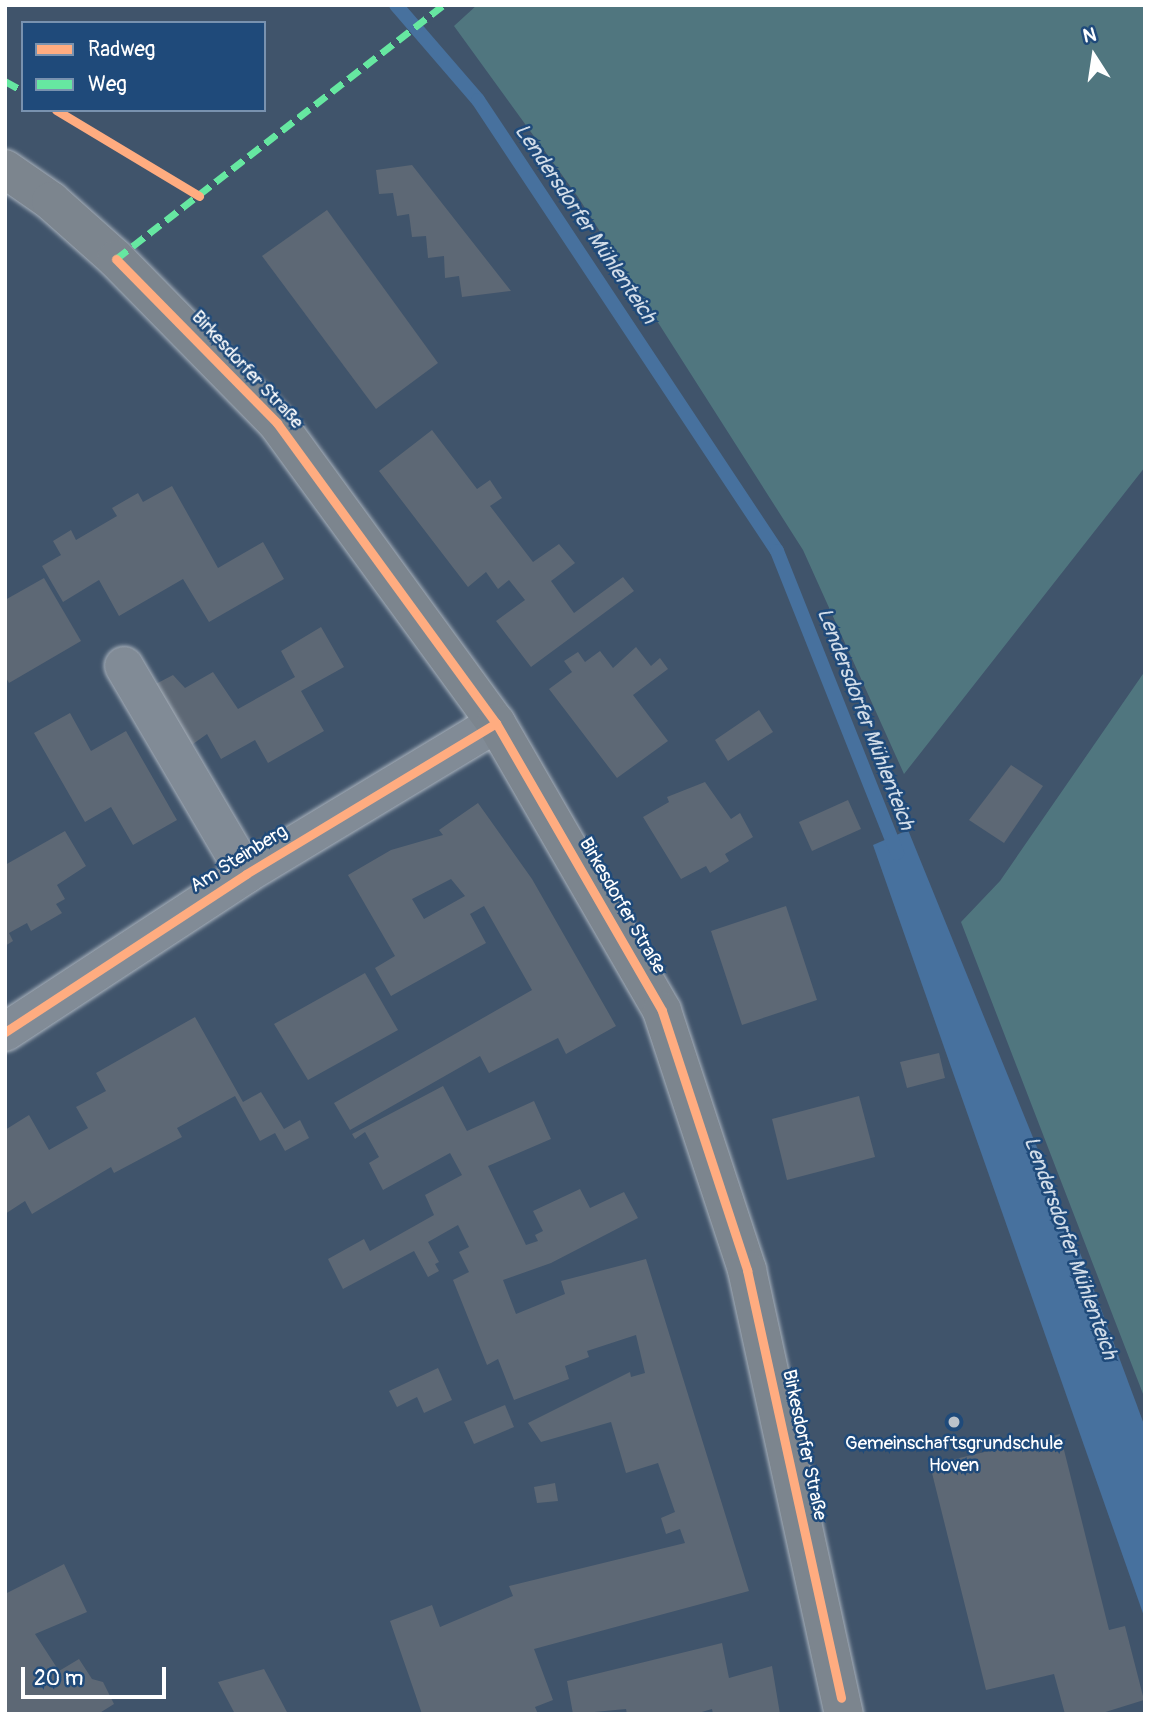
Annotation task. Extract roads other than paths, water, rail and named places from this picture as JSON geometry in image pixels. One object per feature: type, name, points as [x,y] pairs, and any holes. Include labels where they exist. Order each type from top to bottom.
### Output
[{"type":"main road","name":"Birkesdorfer Straße","points":[[5,169],[51,201],[116,259],[277,422],[496,723],[662,1011],[747,1270],[844,1714]]},
{"type":"street","name":"Am Steinberg","points":[[124,666],[246,874]]},
{"type":"street","name":"Am Steinberg","points":[[5,1032],[246,874],[496,723]]},
{"type":"water","points":[[908,830],[1082,1258],[1145,1427],[1145,1619],[873,845]]},
{"type":"waterway","name":"Lendersdorfer Mühlenteich","points":[[396,5],[478,100],[777,551],[897,853]]},
{"type":"place","name":"Gemeinschaftsgrundschule Hoven","points":[[954,1422]]}]
